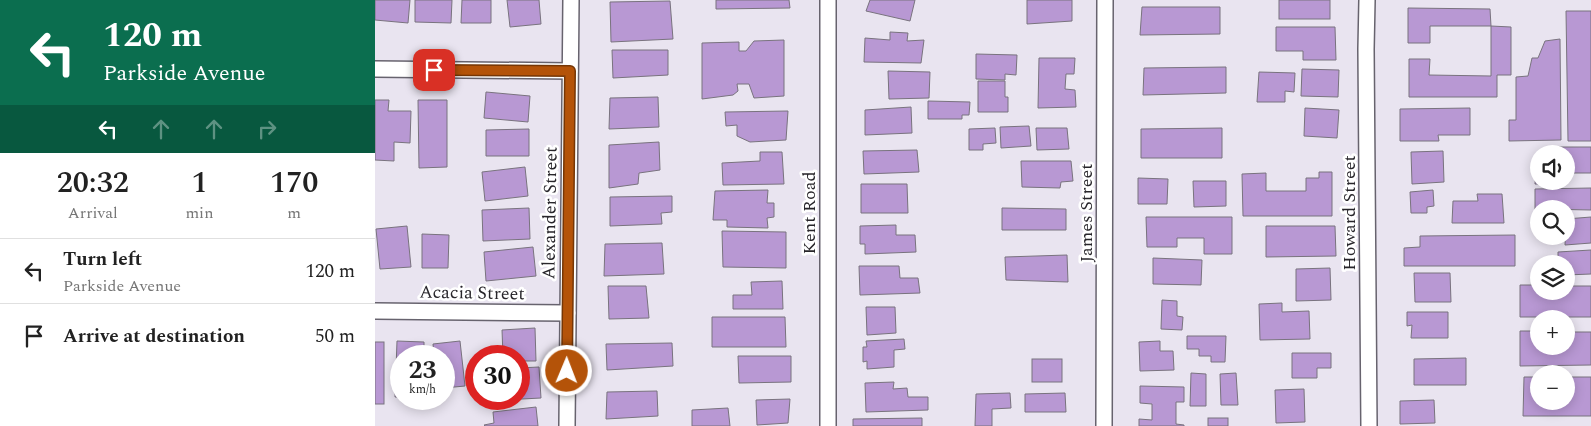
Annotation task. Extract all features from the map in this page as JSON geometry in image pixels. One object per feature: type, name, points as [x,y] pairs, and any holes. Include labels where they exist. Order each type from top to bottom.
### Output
[{"type":"street","name":"Alexander Street","points":[[567,426],[571,0]]},
{"type":"street","name":"Kent Road","points":[[828,0],[828,426]]},
{"type":"street","name":"James Street","points":[[1104,426],[1105,0]]},
{"type":"street","name":"Howard Street","points":[[1367,0],[1369,426]]},
{"type":"street","points":[[375,69],[570,71]]},
{"type":"street","name":"Acacia Street","points":[[375,311],[568,313]]},
{"type":"building","points":[[375,0],[410,0],[408,23],[375,20]]},
{"type":"building","points":[[415,0],[452,0],[451,23],[415,22]]},
{"type":"building","points":[[462,0],[491,0],[491,23],[461,23]]},
{"type":"building","points":[[507,0],[539,0],[541,24],[510,27]]},
{"type":"building","points":[[716,0],[789,0],[790,8],[716,9]]},
{"type":"building","points":[[870,0],[915,0],[910,21],[866,11]]},
{"type":"building","points":[[1027,0],[1072,0],[1072,21],[1027,24]]},
{"type":"building","points":[[1279,0],[1330,0],[1330,19],[1279,19]]},
{"type":"building","points":[[670,1],[673,39],[611,42],[610,2]]},
{"type":"building","points":[[1142,7],[1220,7],[1220,34],[1140,35]]},
{"type":"building","points":[[1408,8],[1490,9],[1491,26],[1430,26],[1430,43],[1408,43]]},
{"type":"building","points":[[1566,11],[1591,11],[1591,141],[1568,141]]},
{"type":"building","points":[[1491,26],[1511,27],[1511,75],[1497,75],[1497,97],[1409,97],[1409,59],[1430,59],[1429,75],[1491,76]]},
{"type":"building","points":[[1276,27],[1335,27],[1336,60],[1303,60],[1303,51],[1276,51]]},
{"type":"building","points":[[890,32],[908,33],[907,41],[924,40],[921,63],[864,62],[865,38],[890,40]]},
{"type":"building","points":[[1560,39],[1561,140],[1509,141],[1509,120],[1516,120],[1516,77],[1528,76],[1532,58],[1538,58],[1545,41]]},
{"type":"building","points":[[784,40],[784,96],[754,98],[749,84],[737,84],[738,91],[733,95],[702,99],[702,43],[739,42],[739,51],[746,51],[754,41]]},
{"type":"building","points":[[612,50],[668,50],[668,75],[613,78]]},
{"type":"building","points":[[976,54],[1017,55],[1016,75],[1005,74],[1005,80],[976,79]]},
{"type":"building","points":[[1039,58],[1075,58],[1074,74],[1066,74],[1065,89],[1075,90],[1076,107],[1038,108]]},
{"type":"building","points":[[1226,67],[1226,93],[1143,95],[1144,68]]},
{"type":"building","points":[[1302,69],[1339,70],[1338,97],[1301,96]]},
{"type":"building","points":[[888,71],[930,72],[929,98],[889,99]]},
{"type":"building","points":[[1259,72],[1295,73],[1294,92],[1285,91],[1285,102],[1257,102]]},
{"type":"building","points":[[978,81],[1005,81],[1005,97],[1008,97],[1008,112],[978,112]]},
{"type":"building","points":[[486,92],[530,96],[528,122],[484,118]]},
{"type":"building","points":[[658,97],[659,127],[609,129],[610,98]]},
{"type":"building","points":[[375,100],[389,100],[388,111],[411,111],[410,143],[394,142],[394,161],[375,160]]},
{"type":"building","points":[[418,100],[447,100],[447,167],[419,168]]},
{"type":"building","points":[[928,101],[970,102],[969,115],[962,115],[962,119],[928,119]]},
{"type":"building","points":[[911,107],[912,133],[865,135],[865,110]]},
{"type":"building","points":[[1305,108],[1339,110],[1337,138],[1304,136]]},
{"type":"building","points":[[1470,108],[1470,135],[1438,135],[1439,141],[1400,141],[1400,109]]},
{"type":"building","points":[[788,111],[786,140],[750,142],[737,136],[737,125],[726,126],[725,112]]},
{"type":"building","points":[[1029,126],[1031,146],[1001,148],[1000,127]]},
{"type":"building","points":[[995,128],[996,143],[983,144],[983,150],[969,150],[969,129]]},
{"type":"building","points":[[1036,128],[1067,128],[1069,149],[1037,150]]},
{"type":"building","points":[[1222,128],[1222,158],[1141,158],[1141,129]]},
{"type":"building","points":[[529,129],[529,156],[486,156],[486,130]]},
{"type":"building","points":[[659,142],[660,170],[639,173],[638,184],[609,188],[609,145]]},
{"type":"building","points":[[1575,147],[1591,147],[1591,173],[1575,173]]},
{"type":"building","points":[[917,150],[919,172],[864,174],[863,151]]},
{"type":"building","points":[[1443,151],[1444,182],[1412,184],[1411,152]]},
{"type":"building","points":[[760,152],[782,152],[784,184],[723,185],[722,163],[760,161]]},
{"type":"building","points":[[1021,161],[1071,161],[1073,181],[1061,182],[1060,188],[1022,187]]},
{"type":"building","points":[[525,167],[528,196],[485,201],[482,172]]},
{"type":"building","points":[[1319,172],[1332,172],[1332,216],[1243,216],[1242,174],[1266,173],[1266,191],[1306,191],[1306,178],[1319,178]]},
{"type":"building","points":[[1138,178],[1168,179],[1167,204],[1138,204]]},
{"type":"building","points":[[1193,181],[1226,181],[1226,206],[1194,207]]},
{"type":"building","points":[[861,184],[907,184],[908,213],[861,213]]},
{"type":"building","points":[[1575,188],[1591,188],[1591,210],[1575,210],[1575,200],[1535,200],[1535,190],[1575,190]]},
{"type":"building","points":[[768,190],[767,203],[774,203],[774,217],[767,218],[768,228],[727,227],[727,220],[713,220],[715,191]]},
{"type":"building","points":[[1433,190],[1434,206],[1427,207],[1427,213],[1411,213],[1410,192]]},
{"type":"building","points":[[1477,194],[1502,194],[1504,223],[1452,223],[1453,201],[1478,201]]},
{"type":"building","points":[[672,196],[672,212],[661,213],[662,224],[610,226],[610,197]]},
{"type":"building","points":[[529,208],[530,239],[483,241],[482,210]]},
{"type":"building","points":[[1002,208],[1066,209],[1066,230],[1002,230]]},
{"type":"building","points":[[1146,217],[1232,217],[1232,254],[1204,254],[1204,238],[1177,238],[1177,247],[1147,247]]},
{"type":"building","points":[[1591,217],[1591,243],[1575,244],[1575,218]]},
{"type":"building","points":[[896,225],[896,235],[915,235],[916,252],[865,254],[865,244],[860,244],[860,226]]},
{"type":"building","points":[[407,226],[411,267],[380,269],[376,229]]},
{"type":"building","points":[[1266,226],[1335,226],[1336,256],[1266,257]]},
{"type":"building","points":[[722,231],[786,232],[786,268],[723,267]]},
{"type":"building","points":[[422,234],[449,235],[448,268],[422,268]]},
{"type":"building","points":[[1515,235],[1515,266],[1404,266],[1404,248],[1420,247],[1420,236]]},
{"type":"building","points":[[662,243],[664,274],[604,276],[605,244]]},
{"type":"building","points":[[533,247],[536,276],[486,281],[484,252]]},
{"type":"building","points":[[1591,250],[1591,274],[1575,275],[1575,255],[1558,255],[1558,252]]},
{"type":"building","points":[[1067,255],[1068,282],[1006,280],[1005,257]]},
{"type":"building","points":[[1153,258],[1202,260],[1201,285],[1153,284]]},
{"type":"building","points":[[859,266],[899,266],[900,278],[918,278],[920,293],[860,295]]},
{"type":"building","points":[[1330,268],[1331,300],[1296,301],[1296,269]]},
{"type":"building","points":[[1414,273],[1450,273],[1451,302],[1415,302]]},
{"type":"building","points":[[782,281],[783,309],[733,309],[733,295],[752,295],[751,282]]},
{"type":"building","points":[[1520,285],[1530,285],[1530,300],[1575,300],[1575,286],[1591,286],[1591,317],[1575,317],[1575,310],[1530,310],[1530,317],[1520,317]]},
{"type":"building","points":[[608,286],[646,286],[649,318],[609,319]]},
{"type":"building","points":[[1162,300],[1177,301],[1177,316],[1183,317],[1182,330],[1161,329]]},
{"type":"building","points":[[1282,303],[1282,312],[1309,311],[1310,339],[1260,340],[1259,304]]},
{"type":"building","points":[[866,307],[895,307],[896,333],[867,335]]},
{"type":"building","points":[[1407,312],[1448,312],[1448,338],[1411,338],[1412,325],[1407,326]]},
{"type":"building","points":[[712,317],[785,317],[786,347],[712,347]]},
{"type":"building","points":[[535,328],[536,361],[530,361],[530,345],[503,345],[502,330]]},
{"type":"building","points":[[1520,331],[1530,331],[1530,355],[1575,355],[1575,332],[1591,332],[1591,365],[1520,366]]},
{"type":"building","points":[[1187,336],[1226,336],[1225,362],[1211,362],[1211,356],[1199,356],[1199,349],[1187,349]]},
{"type":"building","points":[[904,339],[905,349],[894,350],[894,367],[867,369],[867,361],[863,362],[863,347],[867,347],[866,341]]},
{"type":"building","points":[[397,341],[424,342],[424,345],[397,345]]},
{"type":"building","points":[[460,341],[465,386],[455,387],[455,345],[433,344]]},
{"type":"building","points":[[1160,341],[1160,351],[1173,351],[1174,370],[1140,371],[1139,342]]},
{"type":"building","points":[[375,342],[384,342],[384,404],[375,404]]},
{"type":"building","points":[[672,343],[673,366],[607,370],[606,344]]},
{"type":"building","points":[[1292,353],[1331,353],[1331,368],[1317,368],[1317,378],[1292,378]]},
{"type":"building","points":[[738,356],[791,356],[791,382],[739,383]]},
{"type":"building","points":[[1466,358],[1466,385],[1414,385],[1414,359]]},
{"type":"building","points":[[1032,359],[1062,359],[1062,382],[1032,382]]},
{"type":"building","points":[[530,367],[539,367],[541,398],[530,399]]},
{"type":"building","points":[[1191,373],[1206,374],[1206,406],[1190,406]]},
{"type":"building","points":[[1236,373],[1238,405],[1221,405],[1220,374]]},
{"type":"building","points":[[1524,377],[1530,377],[1530,410],[1575,410],[1575,377],[1591,377],[1591,416],[1523,416]]},
{"type":"building","points":[[894,382],[893,389],[907,388],[908,397],[928,397],[928,410],[866,412],[865,383]]},
{"type":"building","points":[[1140,386],[1184,387],[1184,402],[1176,402],[1176,424],[1184,426],[1139,426],[1139,419],[1152,420],[1152,404],[1140,403]]},
{"type":"building","points":[[1304,389],[1305,422],[1276,423],[1275,390]]},
{"type":"building","points":[[657,391],[658,416],[606,419],[607,392]]},
{"type":"building","points":[[1010,393],[1011,408],[992,409],[992,426],[975,426],[976,394]]},
{"type":"building","points":[[1065,393],[1066,412],[1025,412],[1025,394]]},
{"type":"building","points":[[790,399],[788,423],[757,425],[756,400]]},
{"type":"building","points":[[1434,400],[1435,423],[1400,424],[1400,401]]},
{"type":"building","points":[[536,407],[538,426],[484,425],[494,423],[493,412],[530,410],[530,408]]},
{"type":"building","points":[[728,408],[730,426],[692,426],[692,410]]},
{"type":"building","points":[[922,418],[922,426],[853,426],[853,419]]},
{"type":"building","points":[[1208,418],[1228,418],[1228,426],[1208,426]]},
{"type":"route","points":[[434,70],[570,71],[567,371]]}]
